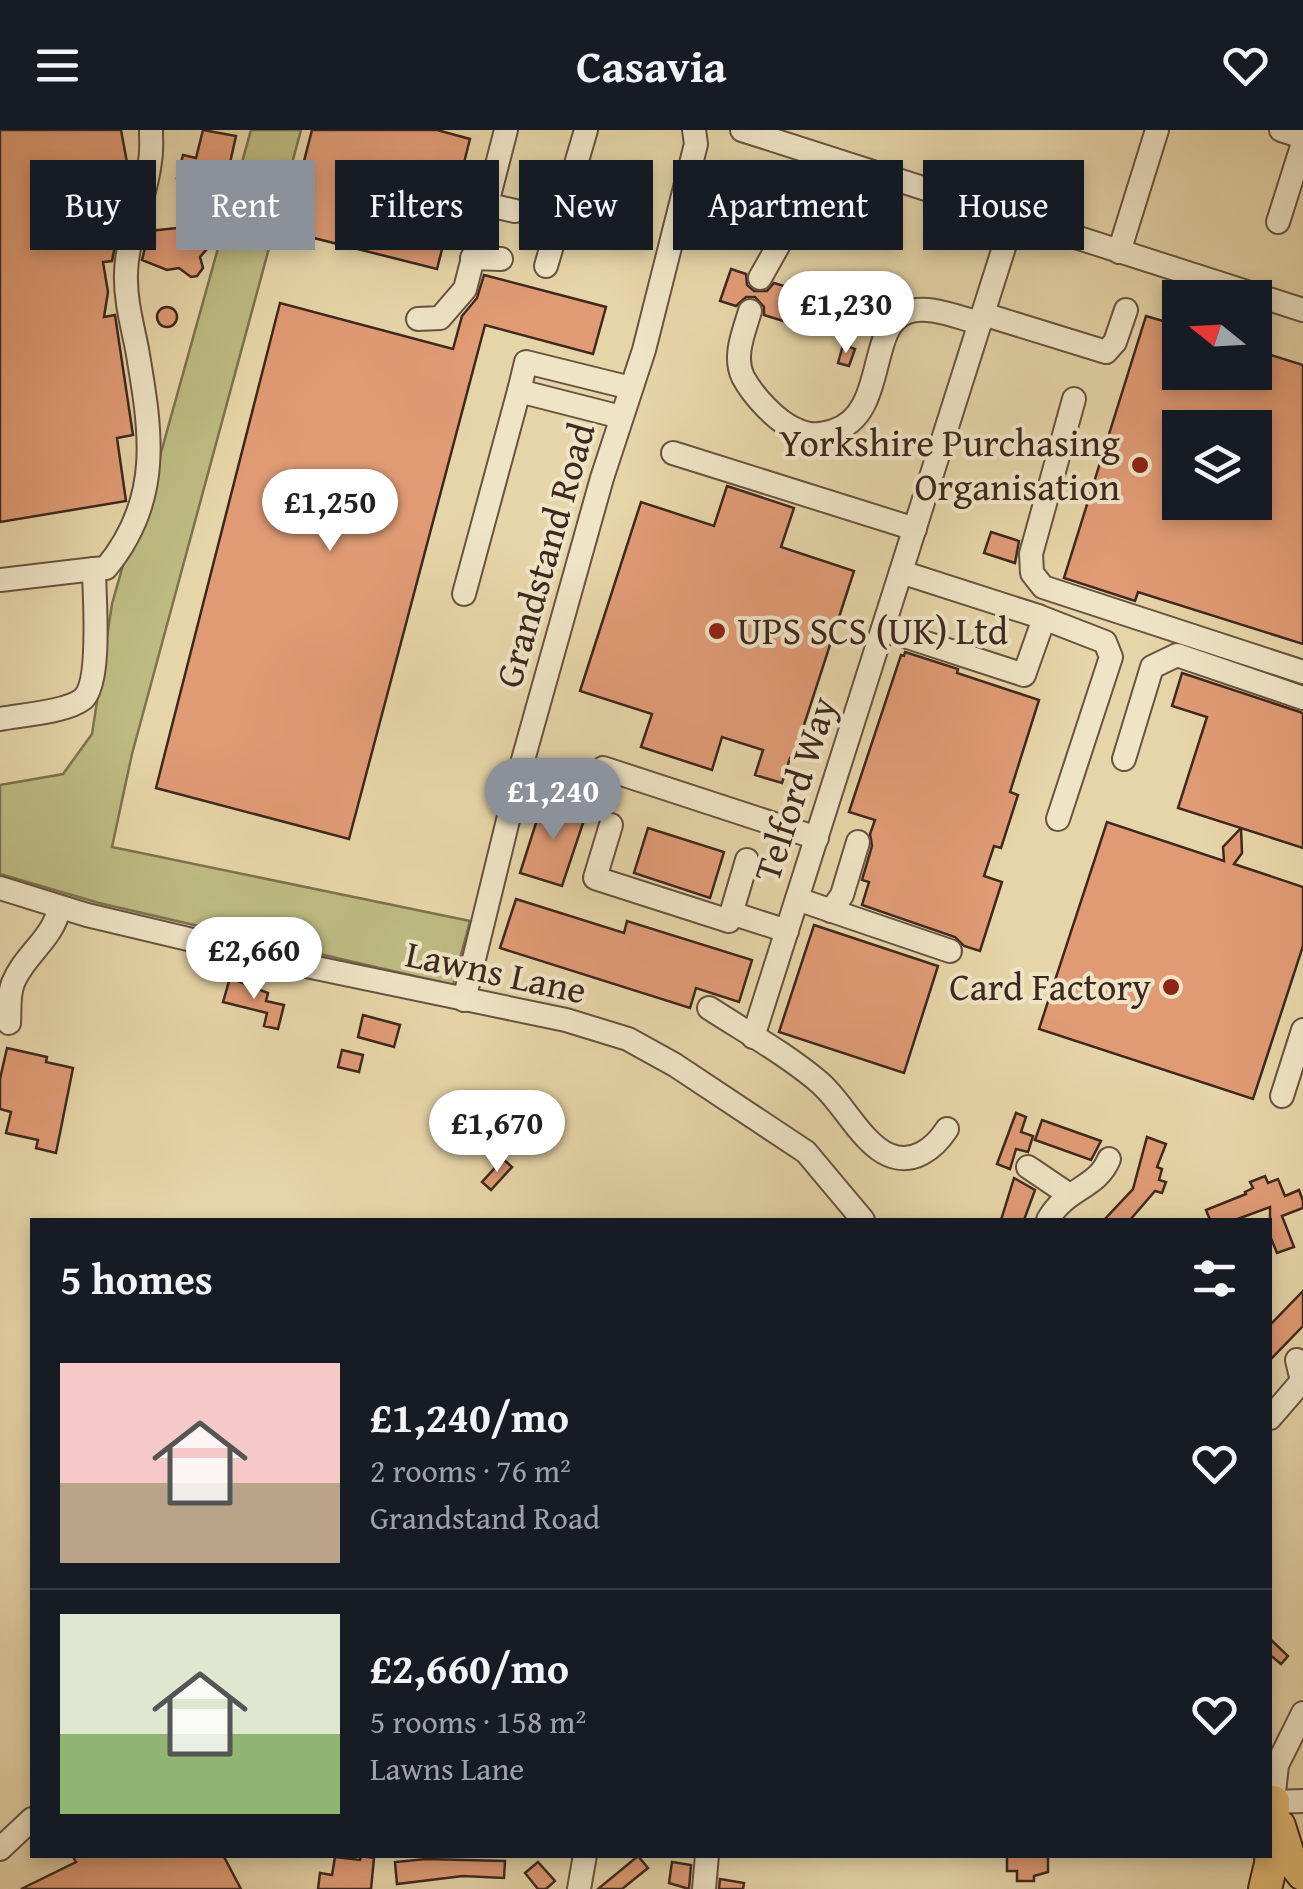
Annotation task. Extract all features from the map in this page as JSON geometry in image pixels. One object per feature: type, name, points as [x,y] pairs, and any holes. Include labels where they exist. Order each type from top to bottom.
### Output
[{"type":"highway","points":[[1282,1801],[1288,1854],[1303,1874]]},
{"type":"highway","points":[[1265,1889],[1282,1801]]},
{"type":"street","points":[[0,580],[106,568],[126,542],[140,510],[149,478],[146,413],[126,291],[129,253],[150,161],[151,130]]},
{"type":"street","points":[[498,160],[506,130]]},
{"type":"street","points":[[546,266],[586,130]]},
{"type":"street","name":"Grandstand Road","points":[[464,1000],[521,767],[644,350],[696,144],[694,130]]},
{"type":"street","points":[[742,130],[833,160]]},
{"type":"street","points":[[1119,252],[1157,130]]},
{"type":"street","points":[[1278,222],[1303,140],[1281,130]]},
{"type":"street","points":[[499,207],[515,211]]},
{"type":"street","points":[[1084,241],[1303,310]]},
{"type":"street","points":[[418,319],[440,318],[453,305],[465,289],[474,250]]},
{"type":"street","points":[[760,278],[776,250]]},
{"type":"street","name":"Telford Way","points":[[754,1037],[1003,250]]},
{"type":"street","points":[[472,258],[501,259]]},
{"type":"street","points":[[750,311],[738,349],[741,374],[756,396],[792,428],[815,436],[842,428],[862,412],[884,340],[895,320],[905,312],[930,310],[981,318],[1106,352],[1126,310]]},
{"type":"street","points":[[464,594],[526,362],[631,388]]},
{"type":"street","points":[[518,391],[622,416]]},
{"type":"street","points":[[1074,399],[1030,554],[1032,573],[1043,587],[1303,672]]},
{"type":"street","points":[[673,453],[915,529]]},
{"type":"street","points":[[0,719],[70,706],[84,698],[90,688],[96,635],[94,569]]},
{"type":"street","points":[[901,572],[1105,642],[1111,657],[1058,818]]},
{"type":"street","points":[[883,629],[1024,674],[1042,624],[1038,616]]},
{"type":"street","points":[[1124,759],[1152,667],[1178,655],[1303,698]]},
{"type":"street","points":[[603,768],[816,838]]},
{"type":"street","points":[[612,825],[595,878],[729,921],[747,860]]},
{"type":"street","points":[[830,911],[842,895],[858,842]]},
{"type":"street","name":"Lawns Lane","points":[[0,888],[59,908],[566,1020],[628,1040],[675,1065],[806,1152],[861,1218]]},
{"type":"street","points":[[797,899],[950,951]]},
{"type":"street","points":[[9,1024],[14,982],[57,918],[59,908]]},
{"type":"street","points":[[731,914],[787,931]]},
{"type":"street","points":[[709,1008],[822,1084],[870,1140],[891,1156],[918,1156],[938,1142],[946,1129]]},
{"type":"street","points":[[1282,1096],[1303,1030]]},
{"type":"street","points":[[1050,1218],[1068,1194],[1098,1176],[1109,1159]]},
{"type":"street","points":[[1028,1166],[1068,1194]]},
{"type":"street","points":[[1272,1416],[1302,1380],[1297,1360]]},
{"type":"street","points":[[1282,1801],[1278,1765],[1303,1713]]},
{"type":"street","points":[[0,1849],[30,1822]]},
{"type":"street","points":[[580,1889],[585,1858]]},
{"type":"street","points":[[704,1889],[707,1858]]},
{"type":"shaded area","points":[[251,130],[301,130],[293,160],[243,160]]},
{"type":"shaded area","points":[[218,250],[268,250],[132,754],[112,847],[470,921],[453,985],[99,903],[0,874],[0,785],[63,774],[92,734],[112,604],[132,533],[148,499]]},
{"type":"building","points":[[0,130],[121,130],[127,160],[30,160],[30,250],[114,250],[112,261],[103,262],[108,292],[104,317],[115,315],[133,435],[117,438],[126,501],[0,522]]},
{"type":"building","points":[[203,130],[236,136],[231,160],[182,160],[183,155],[196,158]]},
{"type":"building","points":[[312,130],[437,130],[470,139],[465,160],[335,160],[335,243],[315,238],[315,160],[304,160]]},
{"type":"building","points":[[176,228],[176,250],[206,250],[200,257],[203,268],[197,276],[142,260],[144,250],[156,250],[156,230]]},
{"type":"building","points":[[362,250],[442,250],[437,269]]},
{"type":"building","points":[[731,269],[746,274],[747,285],[754,291],[767,291],[774,283],[794,289],[783,321],[764,315],[764,307],[755,297],[746,297],[736,306],[720,301]]},
{"type":"building","points":[[484,275],[606,307],[593,354],[485,325],[349,839],[156,788],[280,303],[453,349],[462,316],[477,298]]},
{"type":"building","points":[[167,307],[177,317],[167,327],[157,317]]},
{"type":"building","name":"Yorkshire Purchasing Organisation","points":[[1146,316],[1162,321],[1162,390],[1272,390],[1272,355],[1303,365],[1303,644],[1138,592],[1135,601],[1064,578]]},
{"type":"building","points":[[843,345],[855,349],[849,366],[838,363]]},
{"type":"building","name":"UPS SCS (UK) Ltd","points":[[727,486],[794,508],[781,547],[854,571],[782,783],[755,775],[763,750],[722,737],[712,770],[641,747],[652,714],[580,691],[641,502],[714,526]]},
{"type":"building","points":[[991,532],[1019,541],[1015,563],[984,553]]},
{"type":"building","points":[[905,652],[1039,700],[1010,792],[1018,795],[1001,848],[994,846],[984,876],[1002,882],[980,951],[964,946],[955,937],[862,905],[869,882],[862,880],[875,820],[849,812]]},
{"type":"building","points":[[1182,673],[1303,713],[1303,848],[1178,808],[1207,717],[1172,706]]},
{"type":"building","points":[[543,801],[586,814],[562,886],[520,873]]},
{"type":"building","name":"Card Factory","points":[[1107,822],[1224,861],[1223,847],[1241,828],[1242,853],[1234,864],[1303,887],[1303,946],[1253,1099],[1039,1029]]},
{"type":"building","points":[[648,828],[724,852],[710,898],[634,873]]},
{"type":"building","points":[[516,899],[624,933],[627,921],[752,960],[739,1002],[696,988],[690,1008],[500,948]]},
{"type":"building","points":[[814,925],[938,966],[904,1073],[779,1032]]},
{"type":"building","points":[[230,978],[268,993],[266,1001],[284,1005],[278,1029],[264,1026],[267,1013],[223,1002]]},
{"type":"building","points":[[363,1015],[400,1025],[394,1047],[358,1037]]},
{"type":"building","points":[[7,1048],[73,1068],[56,1153],[36,1148],[38,1140],[6,1133],[11,1112],[0,1109],[0,1079]]},
{"type":"building","points":[[342,1050],[363,1055],[359,1072],[338,1067]]},
{"type":"building","points":[[546,1100],[559,1127],[515,1148],[508,1135],[516,1131],[510,1118]]},
{"type":"building","points":[[1016,1113],[1026,1117],[1021,1132],[1033,1136],[1028,1152],[1016,1149],[1010,1169],[997,1164]]},
{"type":"building","points":[[1042,1120],[1101,1141],[1091,1160],[1035,1140]]},
{"type":"building","points":[[1147,1137],[1166,1144],[1157,1167],[1162,1169],[1159,1180],[1166,1182],[1162,1193],[1155,1191],[1132,1218],[1106,1218],[1133,1189]]},
{"type":"building","points":[[503,1159],[512,1167],[491,1190],[482,1182]]},
{"type":"building","points":[[1265,1176],[1268,1183],[1278,1179],[1285,1196],[1299,1190],[1303,1208],[1282,1216],[1294,1247],[1277,1253],[1272,1241],[1270,1207],[1240,1218],[1209,1218],[1206,1210],[1246,1194],[1253,1188],[1250,1182]]},
{"type":"building","points":[[1014,1178],[1035,1190],[1025,1218],[1002,1218]]},
{"type":"building","points":[[1303,1291],[1303,1326],[1272,1358],[1272,1323]]},
{"type":"building","points":[[1272,1641],[1288,1656],[1281,1664],[1272,1657]]},
{"type":"building","points":[[74,1858],[225,1858],[241,1889],[21,1889],[76,1862]]},
{"type":"building","points":[[335,1858],[374,1858],[371,1889],[318,1889],[320,1873],[332,1875]]},
{"type":"building","points":[[636,1858],[648,1868],[622,1889],[598,1889]]},
{"type":"building","points":[[1007,1858],[1048,1858],[1048,1872],[1034,1876],[1034,1881],[1017,1881],[1017,1871],[1007,1871]]},
{"type":"building","points":[[505,1861],[504,1878],[463,1876],[397,1884],[395,1862]]},
{"type":"building","points":[[538,1862],[555,1881],[546,1889],[538,1889],[525,1873]]},
{"type":"building","points":[[672,1862],[691,1865],[689,1889],[669,1883]]},
{"type":"building","points":[[720,1879],[744,1883],[743,1889],[719,1889]]},
{"type":"place","name":"Yorkshire Purchasing Organisation","points":[[1140,465]]},
{"type":"place","name":"UPS SCS (UK) Ltd","points":[[717,631]]},
{"type":"place","name":"Card Factory","points":[[1171,987]]}]
